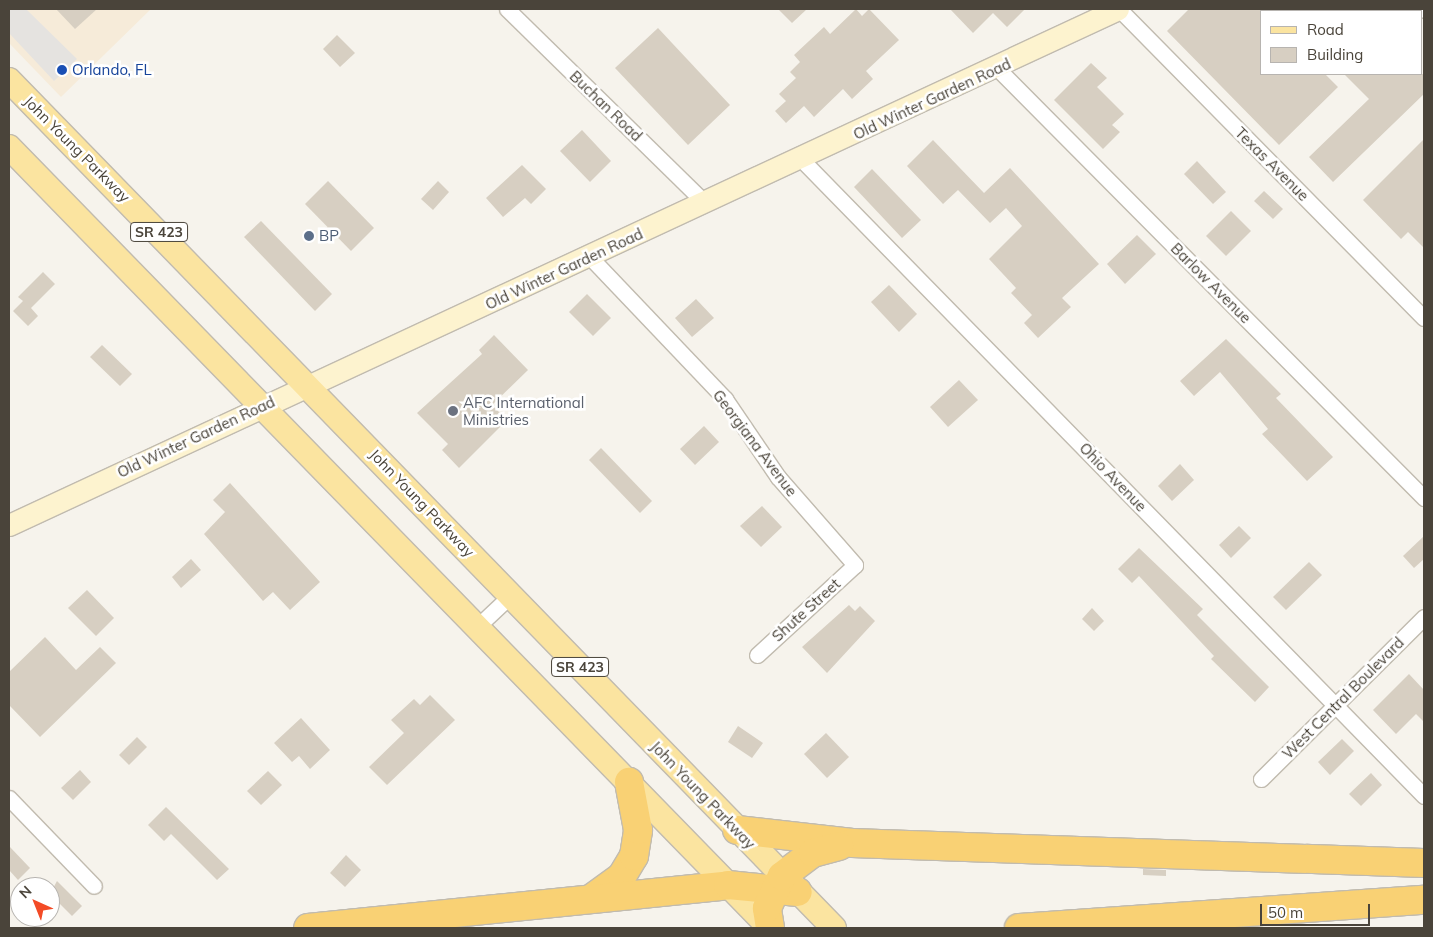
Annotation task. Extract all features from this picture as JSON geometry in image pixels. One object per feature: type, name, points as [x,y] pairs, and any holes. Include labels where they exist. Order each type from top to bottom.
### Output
[{"type":"highway","points":[[592,899],[622,876],[634,856],[638,830],[628,782]]},
{"type":"highway","points":[[737,830],[852,843],[1424,863]]},
{"type":"highway","points":[[770,928],[767,908],[813,853],[852,843]]},
{"type":"highway","points":[[308,928],[728,885],[784,886]]},
{"type":"highway","points":[[1019,928],[1424,900]]},
{"type":"main road","name":"Old Winter Garden Road","points":[[9,525],[261,406],[998,69],[1119,9]]},
{"type":"main road","name":"John Young Parkway","points":[[9,80],[308,385],[737,830],[784,886],[834,928]]},
{"type":"main road","name":"SR 423","points":[[9,147],[478,626],[770,928]]},
{"type":"street","name":"Buchan Road","points":[[506,9],[705,203]]},
{"type":"street","name":"Texas Avenue","points":[[1119,9],[1424,318]]},
{"type":"street","name":"Barlow Avenue","points":[[998,69],[1424,498]]},
{"type":"street","name":"Ohio Avenue","points":[[801,159],[1424,796]]},
{"type":"street","name":"Georgiana Avenue","points":[[590,257],[726,399],[778,477],[855,565]]},
{"type":"street","name":"Shute Street","points":[[757,654],[855,565]]},
{"type":"street","points":[[478,626],[511,595]]},
{"type":"street","name":"West Central Boulevard","points":[[1261,779],[1424,617]]},
{"type":"street","points":[[9,798],[94,886]]},
{"type":"shaded area","name":"Orlando, FL","points":[[9,9],[151,9],[61,97],[9,43]]},
{"type":"shaded area","points":[[9,9],[26,9],[77,59],[54,81],[9,33]]},
{"type":"building","points":[[56,9],[97,9],[75,29]]},
{"type":"building","points":[[778,9],[807,9],[792,23]]},
{"type":"building","points":[[856,9],[862,16],[869,9],[899,40],[866,71],[873,79],[852,99],[843,89],[814,117],[804,106],[786,123],[775,111],[786,101],[779,94],[796,78],[790,72],[800,62],[794,55],[824,27],[830,34]]},
{"type":"building","points":[[950,9],[1025,9],[1007,27],[993,13],[973,33]]},
{"type":"building","points":[[1189,9],[1262,9],[1260,10],[1260,75],[1326,75],[1338,87],[1279,145],[1167,31]]},
{"type":"building","points":[[658,28],[730,105],[688,145],[615,68]]},
{"type":"building","points":[[337,35],[355,53],[340,67],[323,49]]},
{"type":"building","points":[[1091,63],[1107,78],[1097,87],[1124,114],[1112,125],[1120,132],[1103,149],[1054,100]]},
{"type":"building","points":[[1424,74],[1424,94],[1333,182],[1309,157],[1369,99],[1345,75]]},
{"type":"building","points":[[582,130],[611,161],[590,182],[560,151]]},
{"type":"building","points":[[1424,139],[1424,248],[1408,232],[1401,239],[1363,200]]},
{"type":"building","points":[[933,140],[984,193],[1010,168],[1099,264],[1062,298],[1071,307],[1038,338],[1024,323],[1032,315],[1011,293],[1016,288],[989,259],[1022,226],[1006,208],[990,223],[958,190],[943,204],[907,166]]},
{"type":"building","points":[[1197,161],[1226,192],[1213,204],[1184,174]]},
{"type":"building","points":[[522,165],[546,189],[531,204],[525,198],[503,217],[486,198]]},
{"type":"building","points":[[872,169],[921,220],[902,238],[854,187]]},
{"type":"building","points":[[328,181],[374,228],[351,251],[305,204]]},
{"type":"building","points":[[438,181],[449,192],[433,210],[421,199]]},
{"type":"building","points":[[1264,191],[1283,209],[1273,219],[1254,201]]},
{"type":"building","points":[[1231,211],[1251,231],[1226,256],[1206,236]]},
{"type":"building","points":[[261,221],[332,294],[315,311],[244,237]]},
{"type":"building","points":[[1137,235],[1156,254],[1125,284],[1107,264]]},
{"type":"building","points":[[43,272],[55,284],[31,308],[38,316],[28,326],[13,311],[23,301],[18,297]]},
{"type":"building","points":[[889,285],[917,314],[899,332],[871,302]]},
{"type":"building","points":[[587,294],[611,318],[593,336],[569,312]]},
{"type":"building","points":[[696,299],[714,318],[692,337],[675,318]]},
{"type":"building","points":[[494,335],[528,370],[492,405],[507,420],[459,468],[442,450],[448,444],[417,413],[482,354],[479,350]]},
{"type":"building","points":[[1226,339],[1281,394],[1276,398],[1333,457],[1307,481],[1262,434],[1268,429],[1220,372],[1194,396],[1180,381]]},
{"type":"building","points":[[102,345],[132,374],[120,386],[90,357]]},
{"type":"building","points":[[959,380],[978,400],[948,427],[930,407]]},
{"type":"building","points":[[704,426],[719,442],[695,465],[680,449]]},
{"type":"building","points":[[601,448],[652,501],[640,513],[589,460]]},
{"type":"building","points":[[1180,464],[1194,480],[1172,501],[1158,486]]},
{"type":"building","points":[[230,483],[320,582],[290,610],[273,592],[263,601],[204,534],[225,512],[213,500]]},
{"type":"building","points":[[762,506],[782,527],[761,547],[740,526]]},
{"type":"building","points":[[1239,526],[1251,538],[1231,558],[1219,545]]},
{"type":"building","points":[[1424,536],[1424,559],[1414,568],[1403,556]]},
{"type":"building","points":[[1139,548],[1203,609],[1197,615],[1269,687],[1255,702],[1211,659],[1214,656],[1139,576],[1132,583],[1118,569]]},
{"type":"building","points":[[191,559],[201,570],[181,588],[172,577]]},
{"type":"building","points":[[1309,562],[1322,575],[1286,610],[1273,597]]},
{"type":"building","points":[[87,590],[114,618],[96,636],[68,608]]},
{"type":"building","points":[[849,605],[855,611],[860,606],[875,621],[827,673],[802,647]]},
{"type":"building","points":[[1092,608],[1104,621],[1094,631],[1082,619]]},
{"type":"building","points":[[45,637],[76,670],[100,647],[116,663],[40,737],[9,705],[9,672]]},
{"type":"building","points":[[1409,674],[1424,690],[1424,722],[1416,714],[1396,734],[1373,710]]},
{"type":"building","points":[[430,695],[455,720],[387,785],[369,767],[404,733],[391,720],[414,699],[420,705]]},
{"type":"building","points":[[301,718],[330,750],[310,769],[299,756],[292,762],[274,743]]},
{"type":"building","points":[[738,726],[763,743],[752,758],[728,742]]},
{"type":"building","points":[[826,733],[849,757],[827,778],[804,754]]},
{"type":"building","points":[[137,737],[147,747],[129,765],[119,755]]},
{"type":"building","points":[[1342,739],[1354,751],[1330,775],[1318,762]]},
{"type":"building","points":[[80,770],[91,782],[73,800],[61,788]]},
{"type":"building","points":[[268,771],[282,785],[261,805],[247,791]]},
{"type":"building","points":[[1371,773],[1382,785],[1361,806],[1349,794]]},
{"type":"building","points":[[166,807],[229,869],[217,880],[171,834],[164,841],[148,825]]},
{"type":"building","points":[[9,846],[30,868],[21,877],[15,877],[9,870]]},
{"type":"building","points":[[346,855],[361,870],[345,887],[330,873]]},
{"type":"building","points":[[1143,869],[1166,870],[1166,876],[1143,875]]},
{"type":"building","points":[[60,884],[82,906],[72,916],[60,904]]},
{"type":"place","name":"Orlando, FL","points":[[62,70]]},
{"type":"place","name":"BP","points":[[309,236]]},
{"type":"place","name":"AFC International Ministries","points":[[453,411]]}]
